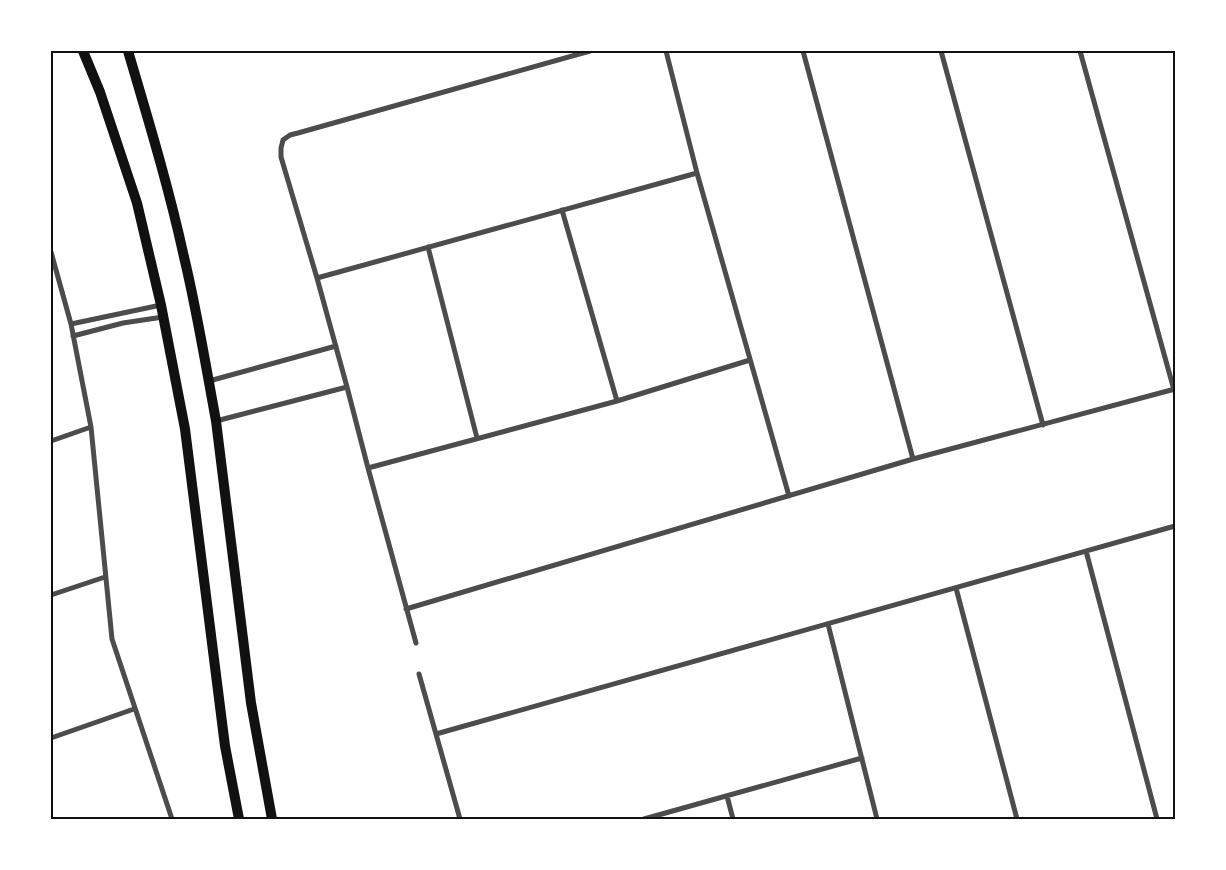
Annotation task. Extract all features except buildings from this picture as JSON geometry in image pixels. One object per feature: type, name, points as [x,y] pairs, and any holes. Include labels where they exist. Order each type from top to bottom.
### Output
[{"type":"main road","points":[[83,51],[100,92],[138,203],[161,305],[185,429],[225,746],[239,819]]},
{"type":"main road","points":[[128,51],[184,257],[209,382],[216,421],[250,703],[272,819]]},
{"type":"street","points":[[416,642],[336,346],[281,157],[283,140],[290,135],[590,51]]},
{"type":"street","points":[[666,51],[697,173],[789,496]]},
{"type":"street","points":[[803,51],[913,459]]},
{"type":"street","points":[[941,51],[1043,425]]},
{"type":"street","points":[[406,609],[913,459],[1174,390],[1080,51]]},
{"type":"street","points":[[317,278],[697,173]]},
{"type":"street","points":[[562,210],[617,401]]},
{"type":"street","points":[[428,247],[477,438]]},
{"type":"street","points":[[51,252],[71,324],[91,427],[112,640],[172,819]]},
{"type":"street","points":[[71,324],[161,305]]},
{"type":"street","points":[[73,336],[123,323],[163,317]]},
{"type":"street","points":[[209,382],[336,346]]},
{"type":"street","points":[[368,468],[617,401],[750,360]]},
{"type":"street","points":[[216,421],[347,387]]},
{"type":"street","points":[[51,441],[91,427]]},
{"type":"street","points":[[436,734],[1175,526]]},
{"type":"street","points":[[1086,551],[1157,819]]},
{"type":"street","points":[[51,595],[105,577]]},
{"type":"street","points":[[956,588],[1018,819]]},
{"type":"street","points":[[828,624],[877,819]]},
{"type":"street","points":[[419,674],[460,819]]},
{"type":"street","points":[[51,738],[134,709]]},
{"type":"street","points":[[644,819],[862,758]]},
{"type":"street","points":[[727,796],[733,819]]}]
